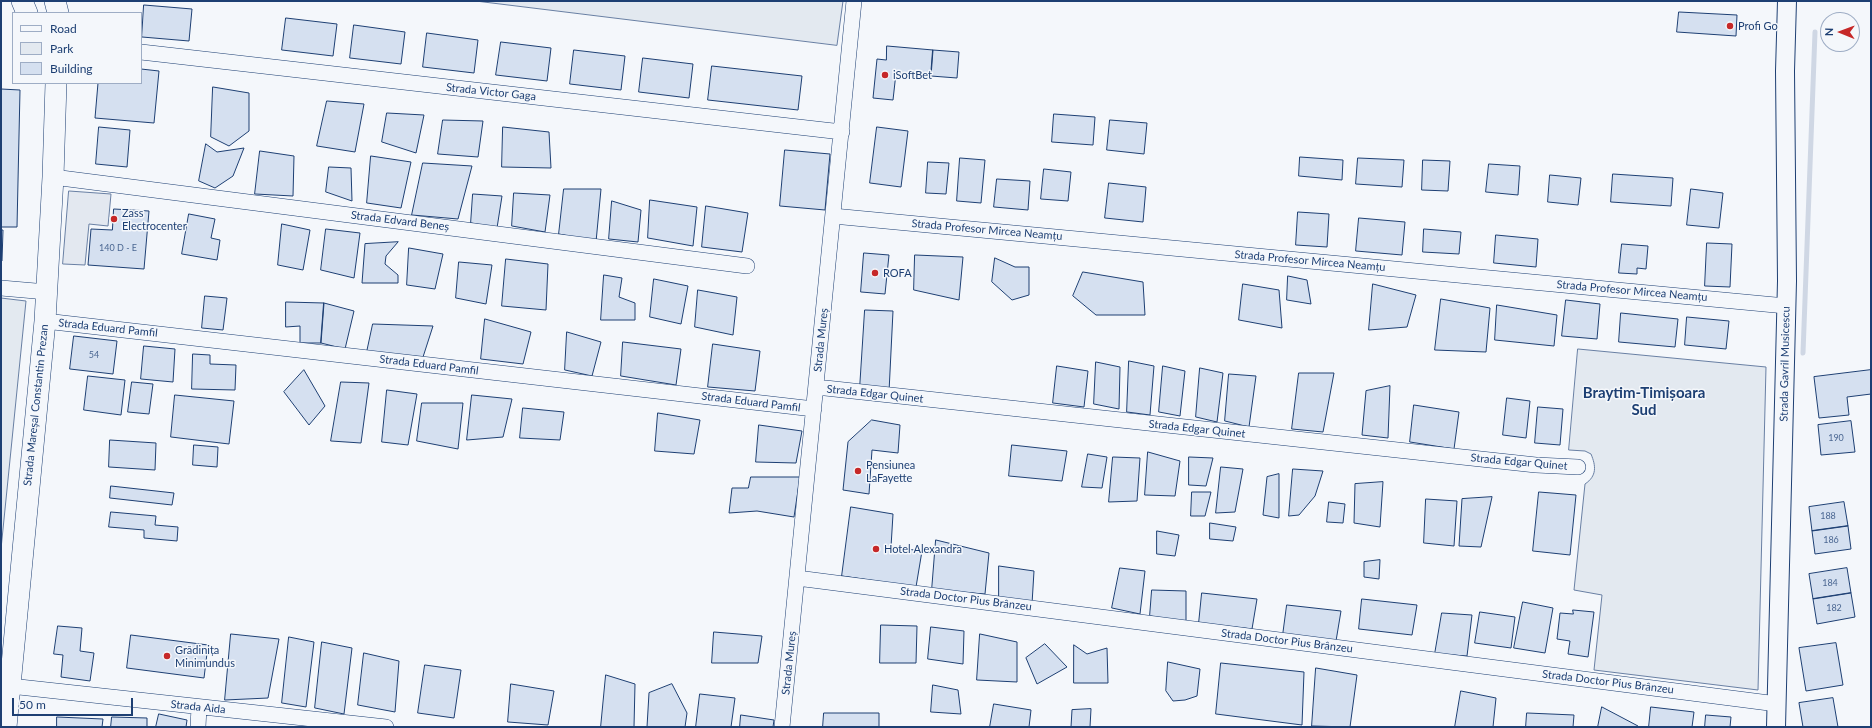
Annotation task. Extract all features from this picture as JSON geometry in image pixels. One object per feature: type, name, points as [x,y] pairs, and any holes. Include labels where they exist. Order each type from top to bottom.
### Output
[{"type":"main road","points":[[22,1],[27,12]]},
{"type":"main road","points":[[55,1],[58,12]]},
{"type":"main road","name":"Strada Mareșal Constantin Prezan","points":[[6,727],[45,321],[53,177],[56,84]]},
{"type":"street","name":"Strada Mureș","points":[[782,727],[854,1]]},
{"type":"street","name":"Strada Gavril Musicescu","points":[[1776,727],[1786,306],[1785,71],[1787,1]]},
{"type":"street","name":"Strada Victor Gaga","points":[[142,52],[842,132]]},
{"type":"street","name":"Strada Edvard Beneș","points":[[53,177],[747,266]]},
{"type":"street","name":"Strada Profesor Mircea Neamțu","points":[[833,216],[1786,306]]},
{"type":"street","points":[[1,288],[47,292]]},
{"type":"street","name":"Strada Eduard Pamfil","points":[[45,321],[814,409]]},
{"type":"street","name":"Strada Edgar Quinet","points":[[816,387],[1536,465],[1578,467]]},
{"type":"street","name":"Strada Doctor Pius Brânzeu","points":[[797,578],[1777,704]]},
{"type":"street","name":"Strada Aida","points":[[10,686],[386,727]]},
{"type":"street","points":[[198,727],[199,707]]},
{"type":"green space","points":[[476,1],[843,1],[837,45]]},
{"type":"green space","points":[[1,298],[26,301],[1,549]]},
{"type":"green space","points":[[1578,349],[1766,367],[1758,690],[1594,670],[1602,595],[1574,590],[1585,484],[1592,478],[1594,470],[1594,463],[1591,454],[1585,451],[1569,450]]},
{"type":"shaded area","points":[[69,191],[111,194],[108,226],[89,224],[85,265],[63,264]]},
{"type":"building","points":[[144,5],[192,9],[189,41],[142,37]]},
{"type":"building","points":[[1679,12],[1737,15],[1736,36],[1677,32]]},
{"type":"building","points":[[286,18],[337,24],[333,56],[282,50]]},
{"type":"building","points":[[354,25],[405,32],[401,64],[350,58]]},
{"type":"building","points":[[427,33],[478,40],[474,73],[423,67]]},
{"type":"building","points":[[501,42],[551,48],[547,81],[496,75]]},
{"type":"building","name":"iSoftBet","points":[[887,46],[933,50],[931,76],[896,73],[893,100],[873,98],[877,59],[886,60]]},
{"type":"building","points":[[574,50],[625,56],[621,90],[570,84]]},
{"type":"building","points":[[933,50],[959,52],[957,78],[931,76]]},
{"type":"building","points":[[643,58],[693,64],[689,98],[639,92]]},
{"type":"building","points":[[712,66],[802,76],[798,110],[708,100]]},
{"type":"building","points":[[142,69],[159,71],[154,123],[95,118],[98,84],[142,84]]},
{"type":"building","points":[[213,87],[249,93],[249,131],[229,146],[211,137]]},
{"type":"building","points":[[1,89],[20,90],[17,227],[1,227]]},
{"type":"building","points":[[327,101],[364,104],[355,152],[317,146]]},
{"type":"building","points":[[387,113],[424,115],[416,153],[382,142]]},
{"type":"building","points":[[1054,114],[1095,117],[1093,145],[1052,142]]},
{"type":"building","points":[[443,120],[483,121],[478,157],[438,154]]},
{"type":"building","points":[[1110,120],[1147,123],[1144,154],[1107,150]]},
{"type":"building","points":[[99,127],[130,130],[127,167],[96,164]]},
{"type":"building","points":[[503,127],[549,132],[551,168],[502,167]]},
{"type":"building","points":[[877,127],[908,131],[901,187],[870,183]]},
{"type":"building","points":[[206,144],[217,152],[244,148],[233,176],[215,188],[199,181]]},
{"type":"building","points":[[785,150],[830,154],[825,210],[780,206]]},
{"type":"building","points":[[260,151],[294,156],[293,196],[255,194]]},
{"type":"building","points":[[371,156],[411,162],[401,208],[367,203]]},
{"type":"building","points":[[1300,157],[1343,160],[1342,180],[1299,176]]},
{"type":"building","points":[[960,158],[985,160],[981,203],[957,201]]},
{"type":"building","points":[[1358,158],[1404,160],[1402,187],[1356,184]]},
{"type":"building","points":[[1423,160],[1450,161],[1448,191],[1422,190]]},
{"type":"building","points":[[928,162],[949,163],[946,194],[926,193]]},
{"type":"building","points":[[423,163],[472,166],[458,219],[412,215]]},
{"type":"building","points":[[1489,164],[1520,166],[1518,195],[1486,192]]},
{"type":"building","points":[[329,167],[351,168],[352,201],[326,192]]},
{"type":"building","points":[[1044,169],[1071,172],[1068,201],[1041,199]]},
{"type":"building","points":[[1613,174],[1673,178],[1671,206],[1611,202]]},
{"type":"building","points":[[1550,175],[1581,178],[1578,205],[1548,202]]},
{"type":"building","points":[[997,179],[1030,181],[1028,210],[994,207]]},
{"type":"building","points":[[1109,183],[1146,187],[1143,222],[1105,218]]},
{"type":"building","points":[[564,189],[601,189],[596,242],[559,234]]},
{"type":"building","points":[[1691,189],[1723,193],[1719,228],[1687,225]]},
{"type":"building","points":[[514,193],[550,195],[545,232],[512,226]]},
{"type":"building","points":[[473,194],[502,196],[497,228],[471,223]]},
{"type":"building","points":[[650,200],[697,207],[693,246],[648,238]]},
{"type":"building","points":[[612,201],[641,210],[638,242],[609,239]]},
{"type":"building","points":[[706,206],[748,213],[742,252],[702,247]]},
{"type":"building","points":[[114,209],[149,211],[144,269],[88,265],[91,229],[112,230]]},
{"type":"building","points":[[1298,212],[1329,214],[1327,247],[1296,245]]},
{"type":"building","points":[[189,214],[215,219],[211,238],[220,240],[217,260],[182,254]]},
{"type":"building","points":[[1359,218],[1405,222],[1402,255],[1356,251]]},
{"type":"building","points":[[282,224],[310,230],[303,270],[278,265]]},
{"type":"building","points":[[326,229],[360,233],[354,278],[321,270]]},
{"type":"building","points":[[1424,229],[1461,232],[1459,254],[1423,252]]},
{"type":"building","points":[[1,230],[3,230],[2,261],[1,261]]},
{"type":"building","points":[[1496,235],[1538,239],[1536,267],[1494,263]]},
{"type":"building","points":[[398,242],[386,256],[385,264],[398,275],[398,283],[362,283],[365,244]]},
{"type":"building","points":[[1707,243],[1732,244],[1730,287],[1705,286]]},
{"type":"building","points":[[1622,244],[1648,246],[1646,269],[1637,268],[1637,274],[1619,273]]},
{"type":"building","points":[[409,248],[443,254],[435,289],[407,285]]},
{"type":"building","name":"ROFA","points":[[864,253],[889,255],[885,294],[861,292]]},
{"type":"building","points":[[915,255],[963,257],[959,300],[914,290]]},
{"type":"building","points":[[995,258],[1015,267],[1029,267],[1029,295],[1012,300],[992,282]]},
{"type":"building","points":[[506,259],[548,264],[546,310],[502,306]]},
{"type":"building","points":[[459,262],[492,265],[486,304],[456,298]]},
{"type":"building","points":[[1083,272],[1143,282],[1145,315],[1096,315],[1073,296]]},
{"type":"building","points":[[604,275],[622,278],[619,297],[635,303],[635,320],[601,320]]},
{"type":"building","points":[[1288,276],[1307,280],[1311,304],[1287,300]]},
{"type":"building","points":[[654,279],[688,286],[681,324],[650,317]]},
{"type":"building","points":[[1243,284],[1279,290],[1282,328],[1239,320]]},
{"type":"building","points":[[1373,284],[1416,295],[1407,327],[1369,330]]},
{"type":"building","points":[[698,290],[737,297],[733,335],[695,327]]},
{"type":"building","points":[[205,296],[227,298],[223,330],[202,328]]},
{"type":"building","points":[[1441,299],[1490,308],[1486,352],[1435,350]]},
{"type":"building","points":[[1566,300],[1600,304],[1597,339],[1562,336]]},
{"type":"building","points":[[286,302],[324,303],[321,343],[300,343],[300,326],[286,327]]},
{"type":"building","points":[[324,303],[354,311],[345,349],[321,343]]},
{"type":"building","points":[[1497,305],[1557,315],[1554,346],[1495,340]]},
{"type":"building","points":[[865,310],[893,311],[889,392],[860,388]]},
{"type":"building","points":[[1621,313],[1678,319],[1675,347],[1619,342]]},
{"type":"building","points":[[1687,317],[1729,321],[1726,349],[1685,345]]},
{"type":"building","points":[[485,319],[531,332],[523,364],[481,359]]},
{"type":"building","points":[[373,324],[433,326],[423,357],[367,352]]},
{"type":"building","points":[[567,332],[601,342],[592,376],[565,370]]},
{"type":"building","points":[[74,336],[117,341],[113,374],[70,369]]},
{"type":"building","points":[[623,342],[681,349],[676,385],[621,376]]},
{"type":"building","points":[[713,344],[760,351],[755,391],[708,387]]},
{"type":"building","points":[[144,346],[175,349],[173,382],[141,379]]},
{"type":"building","points":[[193,354],[210,355],[210,364],[236,365],[235,390],[192,389]]},
{"type":"building","points":[[1129,361],[1154,366],[1150,415],[1127,412]]},
{"type":"building","points":[[1096,362],[1120,367],[1119,409],[1094,404]]},
{"type":"building","points":[[1057,366],[1088,371],[1084,407],[1053,403]]},
{"type":"building","points":[[1163,366],[1185,371],[1180,416],[1159,412]]},
{"type":"building","points":[[1200,368],[1223,373],[1217,422],[1196,417]]},
{"type":"building","points":[[304,370],[325,406],[309,425],[284,392]]},
{"type":"building","points":[[1871,370],[1871,394],[1847,397],[1849,415],[1819,418],[1814,377]]},
{"type":"building","points":[[1299,373],[1334,373],[1323,432],[1292,429]]},
{"type":"building","points":[[1229,374],[1256,376],[1249,427],[1225,421]]},
{"type":"building","points":[[88,376],[125,380],[121,415],[84,410]]},
{"type":"building","points":[[132,382],[153,384],[149,414],[128,412]]},
{"type":"building","points":[[341,382],[369,383],[361,443],[331,441]]},
{"type":"building","points":[[1390,386],[1388,438],[1362,435],[1366,391]]},
{"type":"building","points":[[387,390],[417,394],[408,445],[382,442]]},
{"type":"building","points":[[175,395],[234,401],[229,444],[171,437]]},
{"type":"building","points":[[472,395],[512,399],[503,437],[467,440]]},
{"type":"building","points":[[1507,398],[1530,401],[1526,438],[1503,435]]},
{"type":"building","points":[[422,403],[463,403],[458,449],[417,441]]},
{"type":"building","points":[[1414,405],[1459,412],[1454,449],[1410,442]]},
{"type":"building","points":[[1538,407],[1563,409],[1560,445],[1535,443]]},
{"type":"building","points":[[523,408],[564,412],[560,440],[520,438]]},
{"type":"building","points":[[658,413],[700,420],[694,454],[655,451]]},
{"type":"building","name":"Pensiunea LaFayette","points":[[872,420],[900,425],[898,453],[872,450],[869,494],[843,490],[848,442]]},
{"type":"building","points":[[1851,421],[1855,452],[1821,455],[1818,425]]},
{"type":"building","points":[[759,425],[802,431],[796,463],[756,462]]},
{"type":"building","points":[[110,440],[156,443],[155,470],[109,467]]},
{"type":"building","points":[[194,445],[218,447],[217,467],[193,465]]},
{"type":"building","points":[[1012,445],[1067,451],[1062,481],[1009,476]]},
{"type":"building","points":[[1148,452],[1180,461],[1175,496],[1145,495]]},
{"type":"building","points":[[1088,454],[1107,457],[1102,488],[1082,487]]},
{"type":"building","points":[[1113,457],[1140,458],[1137,501],[1109,502]]},
{"type":"building","points":[[1189,457],[1213,458],[1206,486],[1189,485]]},
{"type":"building","points":[[1221,467],[1243,469],[1235,512],[1216,513]]},
{"type":"building","points":[[1293,469],[1323,471],[1315,496],[1299,515],[1289,516]]},
{"type":"building","points":[[1279,474],[1279,518],[1263,515],[1267,477]]},
{"type":"building","points":[[751,477],[800,477],[794,517],[757,511],[729,513],[732,488],[748,488]]},
{"type":"building","points":[[1383,482],[1380,527],[1354,523],[1355,484]]},
{"type":"building","points":[[111,486],[174,493],[172,505],[110,498]]},
{"type":"building","points":[[1192,492],[1211,492],[1205,516],[1191,516]]},
{"type":"building","points":[[1539,492],[1576,495],[1570,555],[1533,551]]},
{"type":"building","points":[[1492,497],[1481,547],[1459,546],[1462,499]]},
{"type":"building","points":[[1426,499],[1457,501],[1454,546],[1424,543]]},
{"type":"building","points":[[1329,502],[1345,504],[1343,523],[1327,522]]},
{"type":"building","points":[[1844,502],[1848,526],[1812,531],[1809,507]]},
{"type":"building","name":"Hotel Alexandra","points":[[851,507],[893,514],[891,547],[922,551],[916,587],[842,576]]},
{"type":"building","points":[[111,512],[156,516],[155,525],[178,527],[177,541],[144,538],[144,530],[109,527]]},
{"type":"building","points":[[1210,523],[1236,527],[1233,541],[1210,539]]},
{"type":"building","points":[[1848,526],[1851,549],[1815,554],[1812,531]]},
{"type":"building","points":[[1157,531],[1179,535],[1175,556],[1157,554]]},
{"type":"building","points":[[936,540],[989,553],[985,594],[932,590]]},
{"type":"building","points":[[1380,560],[1379,579],[1364,577],[1364,562]]},
{"type":"building","points":[[999,566],[1034,571],[1032,604],[999,597]]},
{"type":"building","points":[[1120,568],[1145,571],[1140,614],[1112,608]]},
{"type":"building","points":[[1847,568],[1851,593],[1813,599],[1809,574]]},
{"type":"building","points":[[1152,590],[1186,591],[1186,622],[1150,616]]},
{"type":"building","points":[[1202,593],[1257,599],[1252,629],[1199,623]]},
{"type":"building","points":[[1851,593],[1855,617],[1817,624],[1813,599]]},
{"type":"building","points":[[1362,599],[1417,605],[1412,635],[1359,629]]},
{"type":"building","points":[[1523,602],[1553,608],[1545,653],[1514,648]]},
{"type":"building","points":[[1287,605],[1341,611],[1336,641],[1283,635]]},
{"type":"building","points":[[1573,610],[1594,612],[1588,657],[1568,654],[1570,641],[1557,639],[1560,613],[1573,614]]},
{"type":"building","points":[[1480,612],[1515,617],[1511,648],[1475,643]]},
{"type":"building","points":[[1442,613],[1472,615],[1467,656],[1435,654]]},
{"type":"building","points":[[881,625],[917,626],[916,663],[880,663]]},
{"type":"building","points":[[58,626],[82,628],[80,651],[94,653],[90,681],[61,677],[63,655],[54,654]]},
{"type":"building","points":[[931,627],[964,631],[963,664],[928,659]]},
{"type":"building","points":[[714,632],[762,636],[758,663],[712,663]]},
{"type":"building","points":[[231,634],[279,639],[268,698],[225,700]]},
{"type":"building","points":[[980,634],[1017,642],[1017,682],[977,680]]},
{"type":"building","name":"Grădinița Minimundus","points":[[131,635],[208,645],[204,678],[127,668]]},
{"type":"building","points":[[289,637],[314,642],[306,707],[282,703]]},
{"type":"building","points":[[322,642],[352,648],[344,714],[315,708]]},
{"type":"building","points":[[1836,643],[1843,685],[1806,691],[1799,648]]},
{"type":"building","points":[[1045,644],[1067,667],[1037,684],[1026,658]]},
{"type":"building","points":[[1074,645],[1087,654],[1107,648],[1108,683],[1074,683]]},
{"type":"building","points":[[364,653],[399,661],[395,712],[358,705]]},
{"type":"building","points":[[1168,662],[1200,669],[1197,696],[1185,700],[1173,701],[1166,691]]},
{"type":"building","points":[[1221,663],[1304,672],[1302,725],[1216,714]]},
{"type":"building","points":[[425,665],[461,670],[454,718],[418,713]]},
{"type":"building","points":[[1316,668],[1357,675],[1350,727],[1312,726]]},
{"type":"building","points":[[606,675],[635,684],[634,727],[601,727]]},
{"type":"building","points":[[511,684],[554,691],[548,725],[508,722]]},
{"type":"building","points":[[672,684],[687,713],[685,727],[647,727],[649,693]]},
{"type":"building","points":[[933,685],[958,690],[961,714],[931,712]]},
{"type":"building","points":[[1461,691],[1496,698],[1493,727],[1455,727]]},
{"type":"building","points":[[700,694],[735,698],[731,727],[696,727]]},
{"type":"building","points":[[1833,698],[1838,727],[1803,727],[1799,703]]},
{"type":"building","points":[[994,704],[1031,710],[1029,727],[990,727]]},
{"type":"building","points":[[1602,707],[1638,726],[1598,727]]},
{"type":"building","points":[[1651,707],[1694,712],[1692,727],[1649,727]]},
{"type":"building","points":[[1091,709],[1090,727],[1071,727],[1072,710]]},
{"type":"building","points":[[824,713],[879,713],[879,727],[823,727]]},
{"type":"building","points":[[1527,713],[1574,715],[1573,727],[1526,727]]},
{"type":"building","points":[[159,714],[187,720],[186,727],[156,727]]},
{"type":"building","points":[[741,715],[774,720],[773,727],[740,727]]},
{"type":"building","points":[[1706,715],[1731,717],[1730,727],[1705,727]]},
{"type":"building","points":[[57,717],[103,719],[102,727],[57,727]]},
{"type":"building","points":[[112,717],[147,718],[147,727],[111,727]]},
{"type":"waterway","points":[[1803,353],[1815,32]]},
{"type":"place","name":"Profi Go","points":[[1730,26]]},
{"type":"place","name":"iSoftBet","points":[[885,75]]},
{"type":"place","name":"Zass Electrocenter","points":[[114,219]]},
{"type":"place","name":"ROFA","points":[[875,273]]},
{"type":"place","name":"Pensiunea LaFayette","points":[[858,471]]},
{"type":"place","name":"Hotel Alexandra","points":[[876,549]]},
{"type":"place","name":"Grădinița Minimundus","points":[[167,656]]},
{"type":"district","name":"Braytim-Timișoara Sud","points":[[1644,402]]}]
